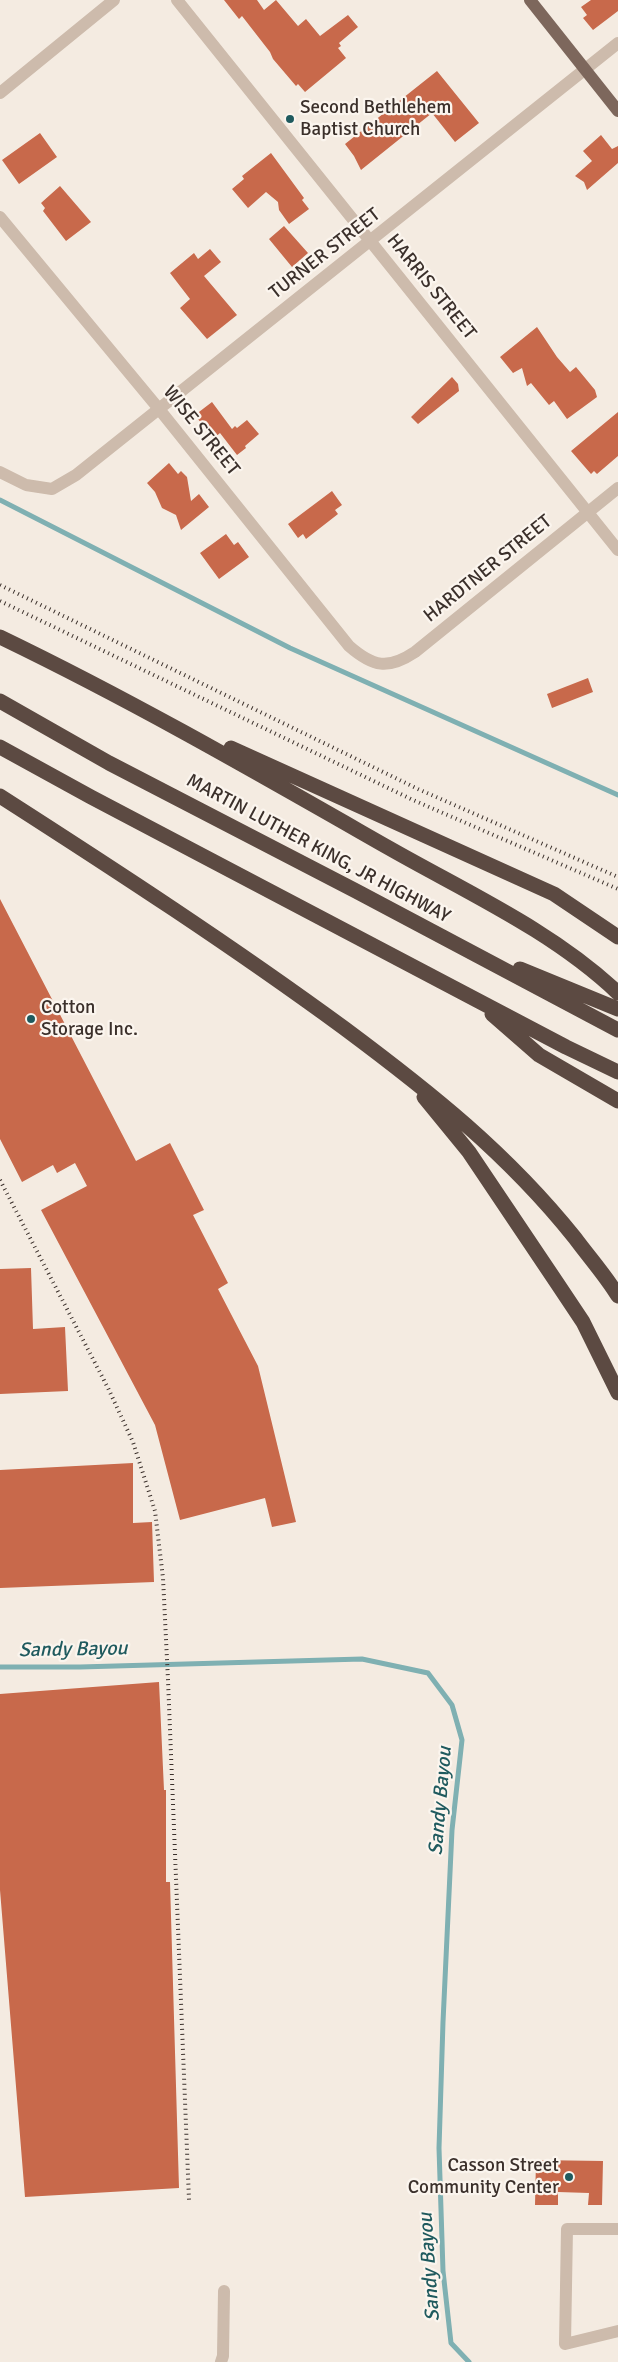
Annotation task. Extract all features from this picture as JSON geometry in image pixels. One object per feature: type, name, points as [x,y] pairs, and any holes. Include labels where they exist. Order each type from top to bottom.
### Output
[{"type":"highway","points":[[0,637],[146,709],[554,894],[618,937]]},
{"type":"highway","name":"MARTIN LUTHER KING, JR HIGHWAY","points":[[0,701],[109,763],[618,1030]]},
{"type":"highway","points":[[146,709],[536,931],[598,974],[618,993]]},
{"type":"highway","points":[[0,747],[91,797],[566,1047],[618,1072]]},
{"type":"highway","points":[[0,796],[157,896],[273,976],[401,1069],[491,1145],[543,1199],[618,1296]]},
{"type":"highway","points":[[446,939],[618,1009]]},
{"type":"highway","points":[[470,995],[539,1055],[618,1101]]},
{"type":"highway","points":[[401,1069],[469,1152],[557,1283],[583,1322],[618,1393]]},
{"type":"main road","points":[[530,0],[618,111]]},
{"type":"street","points":[[0,93],[114,0]]},
{"type":"street","name":"HARRIS STREET","points":[[177,0],[618,550]]},
{"type":"street","name":"TURNER STREET","points":[[0,472],[26,485],[52,489],[76,475],[618,43]]},
{"type":"street","name":"WISE STREET","points":[[0,217],[159,409],[349,646],[361,657],[375,664]]},
{"type":"street","name":"HARDTNER STREET","points":[[375,664],[390,664],[402,660],[415,652],[618,488]]},
{"type":"street","points":[[618,2229],[567,2229],[565,2344],[618,2331]]},
{"type":"street","points":[[221,2362],[223,2356],[224,2291]]},
{"type":"building","points":[[224,0],[257,0],[264,10],[276,0],[298,26],[306,19],[320,36],[348,15],[358,27],[339,43],[341,46],[338,48],[346,58],[305,92],[298,84],[296,86],[273,59],[270,52],[242,16],[239,19]]},
{"type":"building","points":[[591,0],[618,0],[618,11],[593,30],[583,18],[587,15],[581,7]]},
{"type":"building","points":[[437,71],[479,123],[455,142],[432,113],[361,170],[345,144]]},
{"type":"building","points":[[40,133],[57,157],[19,184],[2,160]]},
{"type":"building","points":[[601,135],[612,149],[618,146],[618,163],[587,190],[584,182],[575,176],[592,161],[583,151]]},
{"type":"building","points":[[271,153],[304,198],[302,200],[309,209],[289,224],[279,210],[278,202],[266,192],[248,208],[232,189],[244,179],[242,176]]},
{"type":"building","points":[[60,186],[91,222],[66,241],[43,211],[45,208],[41,203]]},
{"type":"building","points":[[284,226],[308,253],[292,267],[269,239]]},
{"type":"building","points":[[210,249],[221,262],[204,276],[237,315],[207,339],[180,308],[190,299],[170,273],[194,253],[198,259]]},
{"type":"building","points":[[537,327],[557,357],[570,372],[576,367],[595,390],[597,397],[567,419],[554,401],[549,405],[531,383],[527,386],[522,368],[513,373],[500,357]]},
{"type":"building","points":[[452,377],[458,384],[459,391],[418,424],[411,417]]},
{"type":"building","points":[[212,402],[232,429],[235,426],[237,428],[247,420],[259,434],[237,455],[220,433],[213,439],[195,415]]},
{"type":"building","points":[[618,412],[618,456],[597,474],[594,471],[591,474],[571,451]]},
{"type":"building","points":[[169,463],[178,474],[181,471],[187,477],[191,501],[199,494],[209,507],[181,530],[176,515],[162,508],[155,492],[147,483]]},
{"type":"building","points":[[332,491],[342,505],[335,510],[338,514],[306,539],[303,534],[298,538],[288,524]]},
{"type":"building","points":[[226,534],[234,545],[238,542],[249,557],[219,579],[200,553]]},
{"type":"building","points":[[588,678],[593,692],[552,708],[547,694]]},
{"type":"building","points":[[0,899],[136,1161],[170,1143],[204,1210],[193,1215],[228,1283],[218,1289],[258,1366],[296,1522],[272,1527],[265,1498],[180,1520],[155,1425],[41,1210],[87,1186],[75,1163],[57,1173],[53,1165],[22,1182],[0,1139]]},
{"type":"building","points":[[31,1268],[33,1329],[65,1327],[68,1391],[0,1394],[0,1269]]},
{"type":"building","points":[[133,1463],[133,1523],[152,1522],[154,1582],[0,1588],[0,1470]]},
{"type":"building","points":[[159,1682],[164,1790],[166,1790],[166,1882],[170,1882],[179,2188],[25,2197],[0,1890],[0,1694]]},
{"type":"building","name":"Casson Street Community Center","points":[[536,2160],[603,2161],[602,2205],[588,2205],[589,2193],[558,2192],[558,2205],[535,2205]]},
{"type":"waterway","points":[[0,500],[290,648],[618,795]]},
{"type":"waterway","name":"Sandy Bayou","points":[[0,1667],[80,1667],[362,1659],[428,1673],[452,1705],[462,1740],[452,1830],[439,2148],[443,2271],[451,2343],[469,2362]]},
{"type":"railway","points":[[0,585],[418,789],[618,877]]},
{"type":"railway","points":[[0,601],[413,800],[618,889]]},
{"type":"railway","points":[[0,1180],[108,1388],[133,1442],[155,1511],[163,1578],[189,2200]]},
{"type":"place","name":"Second Bethlehem Baptist Church","points":[[290,119]]},
{"type":"place","name":"Cotton Storage Inc.","points":[[31,1019]]},
{"type":"place","name":"Casson Street Community Center","points":[[569,2177]]}]
